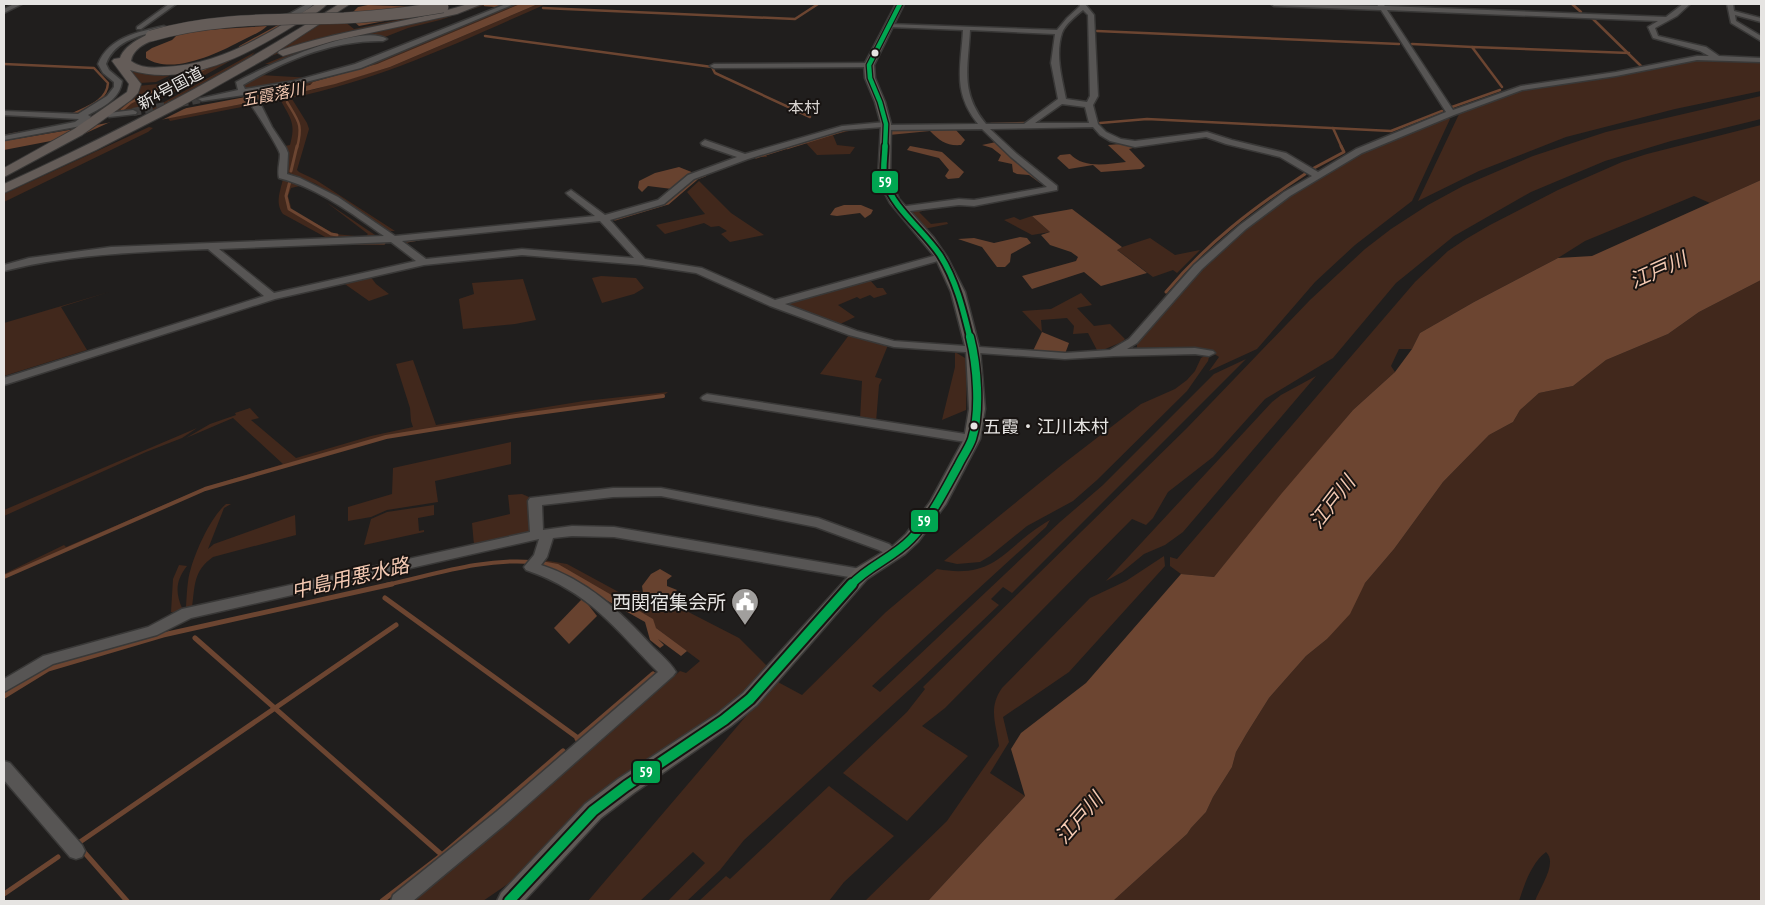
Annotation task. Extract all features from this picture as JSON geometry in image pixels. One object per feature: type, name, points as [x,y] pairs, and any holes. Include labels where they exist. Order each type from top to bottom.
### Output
[{"type":"highway","points":[[156,34],[128,52],[125,59],[127,64],[138,69],[168,71],[214,62],[245,50],[322,4]]},
{"type":"highway","name":"新4号国道","points":[[4,179],[95,136],[136,112],[221,69],[326,4]]},
{"type":"highway","name":"新4号国道","points":[[4,189],[173,107],[255,62],[345,4]]},
{"type":"highway","points":[[444,8],[459,4]]},
{"type":"highway","points":[[4,174],[53,147],[89,118],[127,98],[134,89],[133,80],[119,63],[120,55],[133,43],[156,34],[210,24],[374,18],[466,4]]},
{"type":"highway","points":[[173,107],[272,58],[307,44],[443,15],[477,4]]},
{"type":"main road","points":[[509,901],[592,811],[724,720],[750,699],[860,574],[894,554],[912,538],[937,504],[972,439],[978,410],[973,350],[958,292],[942,257],[930,240],[902,209],[887,189],[884,180],[886,126],[880,102],[870,78],[869,65],[900,4]]},
{"type":"street","points":[[4,11],[19,4]]},
{"type":"street","points":[[156,34],[139,28],[173,4]]},
{"type":"street","points":[[4,138],[78,124],[89,118],[111,96],[118,85],[115,78],[106,72],[102,64],[108,52],[129,38],[156,34],[216,19],[291,16],[312,4]]},
{"type":"street","points":[[202,99],[246,93],[294,83],[358,66],[512,4]]},
{"type":"street","points":[[1274,4],[1381,6],[1667,19]]},
{"type":"street","points":[[1687,4],[1675,15],[1651,26],[1655,38],[1703,49],[1718,58]]},
{"type":"street","points":[[1730,4],[1733,22],[1761,39]]},
{"type":"street","points":[[1061,101],[1060,79],[1055,63],[1059,32],[1083,5],[1091,15],[1094,96],[1089,105],[1095,125],[1108,137],[1127,144],[1208,134],[1228,142],[1283,155],[1316,175]]},
{"type":"street","points":[[1381,6],[1451,113]]},
{"type":"street","points":[[1731,12],[1761,20]]},
{"type":"street","points":[[890,25],[1059,32]]},
{"type":"street","points":[[902,209],[959,202],[974,203],[1054,188],[982,127],[964,95],[967,28]]},
{"type":"street","points":[[383,39],[360,38],[347,41],[282,62],[239,84],[256,104],[284,153],[282,176],[306,182],[393,239],[424,262]]},
{"type":"street","points":[[1113,353],[1133,341],[1171,295],[1219,247],[1261,212],[1316,175],[1359,151],[1451,113],[1521,88],[1616,74],[1697,58],[1761,60]]},
{"type":"street","points":[[714,66],[869,65]]},
{"type":"street","points":[[1026,126],[1061,101],[1089,105]]},
{"type":"street","points":[[108,115],[136,112]]},
{"type":"street","points":[[4,113],[89,118]]},
{"type":"street","points":[[4,268],[29,261],[111,250],[393,239],[604,218],[661,202],[691,178],[745,157],[842,128],[1095,125]]},
{"type":"street","points":[[705,143],[745,157]]},
{"type":"street","points":[[571,193],[604,218],[627,242],[642,262]]},
{"type":"street","points":[[210,246],[272,297]]},
{"type":"street","points":[[4,382],[272,297],[424,262],[522,252],[642,262],[698,270],[774,304],[873,339],[910,346],[1065,356],[1195,351],[1209,353]]},
{"type":"street","points":[[774,304],[942,257]]},
{"type":"street","points":[[707,398],[972,439]]},
{"type":"street","points":[[400,901],[502,817],[668,672],[645,650],[623,624],[600,604],[536,562],[542,534],[535,501],[589,494],[640,491],[661,492],[818,523],[876,543],[894,554]]},
{"type":"street","points":[[4,686],[48,660],[152,631],[187,613],[542,534],[614,532],[860,574]]},
{"type":"street","points":[[4,768],[76,851]]},
{"type":"shaded area","points":[[483,4],[508,4],[503,6],[485,5],[408,28],[385,37],[357,36],[274,64],[265,64],[314,44]]},
{"type":"shaded area","points":[[514,4],[520,4],[362,70],[316,81],[294,89],[251,94],[353,69],[392,55]]},
{"type":"shaded area","points":[[538,4],[546,4],[389,70],[357,81],[278,101],[260,103],[257,101],[316,89],[390,67]]},
{"type":"shaded area","points":[[464,6],[444,13],[337,34],[268,57],[335,14],[354,29]]},
{"type":"shaded area","points":[[255,47],[173,93],[136,110],[112,112],[138,86],[158,84],[174,77],[175,73]]},
{"type":"shaded area","points":[[255,52],[252,55],[254,56],[165,108],[148,111]]},
{"type":"shaded area","points":[[1704,59],[1761,62],[1761,91],[1675,109],[1566,137],[1479,171],[1418,201],[1460,112],[1519,90]]},
{"type":"shaded area","points":[[133,70],[169,76],[156,82],[140,83],[128,71]]},
{"type":"shaded area","points":[[260,75],[312,78],[245,90],[241,85]]},
{"type":"shaded area","points":[[1761,96],[1761,119],[1671,141],[1605,161],[1531,192],[1454,236],[1396,283],[1333,358],[1265,399],[1213,457],[1168,492],[1153,518],[1146,525],[1132,519],[945,708],[922,726],[968,756],[907,821],[843,773],[907,712],[925,689],[923,687],[1187,428],[1310,300],[1365,249],[1391,229],[1428,205],[1463,186],[1533,156],[1606,132]]},
{"type":"shaded area","points":[[292,99],[309,129],[297,170],[316,180],[395,231],[386,231],[316,184],[289,173],[284,168],[285,146],[290,145],[293,132],[292,122],[281,101]]},
{"type":"shaded area","points":[[252,102],[252,105],[170,121],[168,118]]},
{"type":"shaded area","points":[[1446,117],[1450,119],[1412,201],[1355,245],[1315,282],[1257,349],[1209,371],[1219,357],[1207,349],[1137,351],[1137,343],[1194,276],[1217,253],[1253,223],[1292,194],[1358,155]]},
{"type":"shaded area","points":[[880,125],[880,128],[857,129],[833,135],[837,145],[855,147],[850,154],[817,155],[806,143],[766,155],[767,157],[753,157],[837,131]]},
{"type":"shaded area","points":[[1761,125],[1761,180],[1710,203],[1694,196],[1585,241],[1558,258],[1420,333],[1412,349],[1399,349],[1391,366],[1395,372],[1353,410],[1214,577],[1181,574],[1170,566],[1170,557],[1177,559],[1415,282],[1448,251],[1490,225],[1558,190],[1622,162]]},
{"type":"shaded area","points":[[149,127],[153,128],[4,202],[4,194]]},
{"type":"shaded area","points":[[889,129],[955,129],[965,140],[961,145],[951,145],[940,140],[930,131],[889,135]]},
{"type":"shaded area","points":[[996,142],[1044,182],[1040,183],[1029,175],[1013,172],[1012,164],[998,161],[1001,155],[992,148],[982,145]]},
{"type":"shaded area","points":[[1108,145],[1132,146],[1133,148],[1129,149],[1145,166],[1141,169],[1101,172],[1093,165],[1069,169],[1057,158],[1060,155],[1070,154],[1076,159],[1089,164],[1126,162]]},
{"type":"shaded area","points":[[910,146],[942,152],[964,172],[959,178],[948,179],[945,176],[949,170],[939,158],[907,150]]},
{"type":"shaded area","points":[[679,167],[694,173],[672,189],[648,186],[642,192],[638,188],[639,181],[655,173]]},
{"type":"shaded area","points":[[286,178],[304,185],[291,188],[288,196],[292,211],[335,234],[365,237],[368,234],[326,202],[378,237],[327,238],[283,214],[279,206],[279,197],[283,179]]},
{"type":"shaded area","points":[[699,181],[731,213],[764,235],[730,242],[721,234],[727,231],[719,226],[711,227],[704,223],[665,234],[656,225],[705,214],[687,192]]},
{"type":"shaded area","points":[[844,205],[861,205],[873,210],[865,218],[860,213],[830,215],[835,208]]},
{"type":"shaded area","points":[[933,208],[919,212],[931,224],[947,222],[948,224],[924,229],[909,212],[912,210]]},
{"type":"shaded area","points":[[1072,209],[1122,247],[1117,250],[1147,273],[1101,286],[1084,272],[1032,289],[1022,276],[1076,261],[1078,257],[1071,252],[1050,245],[1041,235],[1050,232],[1032,216]]},
{"type":"shaded area","points":[[1032,216],[1050,232],[1032,235],[1004,220],[1014,217],[1020,220]]},
{"type":"shaded area","points":[[1020,237],[1027,238],[1031,243],[1011,254],[1010,262],[1005,267],[997,267],[982,247],[958,239],[974,238],[994,243]]},
{"type":"shaded area","points":[[1150,238],[1175,255],[1200,250],[1177,273],[1173,270],[1153,277],[1116,249]]},
{"type":"shaded area","points":[[370,276],[376,284],[389,294],[369,301],[342,282]]},
{"type":"shaded area","points":[[601,276],[636,278],[644,288],[634,294],[602,303],[592,278]]},
{"type":"shaded area","points":[[523,279],[536,320],[463,329],[459,299],[474,294],[472,283]]},
{"type":"shaded area","points":[[869,279],[877,288],[883,288],[887,294],[874,298],[870,295],[860,299],[857,297],[838,305],[855,317],[838,325],[786,304]]},
{"type":"shaded area","points":[[1761,280],[1761,901],[1535,901],[1549,869],[1550,862],[1546,852],[1533,868],[1519,901],[1113,901],[1187,834],[1206,812],[1232,767],[1236,752],[1269,698],[1306,656],[1327,639],[1365,583],[1394,549],[1443,482],[1489,435],[1513,422],[1520,410],[1539,393],[1573,386],[1606,360],[1668,334],[1699,312]]},
{"type":"shaded area","points":[[109,292],[61,307],[87,350],[4,376],[4,323]]},
{"type":"shaded area","points":[[1081,293],[1092,305],[1077,308],[1094,326],[1110,324],[1125,339],[1122,342],[1098,352],[1088,333],[1073,334],[1074,326],[1067,318],[1041,320],[1042,332],[1022,311],[1051,309]]},
{"type":"shaded area","points":[[1042,332],[1069,343],[1065,354],[1032,353]]},
{"type":"shaded area","points":[[849,335],[888,345],[875,377],[882,379],[879,385],[876,422],[860,420],[862,381],[820,374]]},
{"type":"shaded area","points":[[955,352],[965,358],[967,362],[966,410],[942,420],[955,367]]},
{"type":"shaded area","points":[[1206,355],[1209,357],[1208,361],[1187,391],[1097,480],[1073,501],[1027,526],[980,562],[957,564],[944,561],[1063,464],[1141,404],[1175,389],[1187,380],[1195,371],[1201,358]]},
{"type":"shaded area","points":[[1246,359],[1012,593],[1003,587],[991,599],[999,605],[920,680],[744,840],[720,870],[687,901],[668,901],[705,863],[693,852],[640,901],[588,901],[776,681],[802,695],[886,612],[937,569],[974,570],[987,565],[1050,520],[1046,527],[872,686],[880,692],[1060,522],[1103,485],[1214,374]]},
{"type":"shaded area","points":[[413,360],[436,425],[584,401],[668,392],[663,396],[516,416],[386,437],[205,489],[4,577],[4,574],[64,545],[66,547],[206,487],[283,464],[233,418],[186,438],[210,424],[236,415],[235,413],[250,408],[259,418],[251,420],[296,458],[371,436],[413,427],[410,408],[396,364]]},
{"type":"shaded area","points":[[1316,376],[1183,532],[1165,545],[1144,554],[1122,572],[1106,581],[1272,402]]},
{"type":"shaded area","points":[[197,428],[182,438],[146,452],[4,516],[4,510]]},
{"type":"shaded area","points":[[511,442],[511,464],[435,481],[438,502],[387,510],[371,517],[348,521],[348,507],[392,494],[393,468]]},
{"type":"shaded area","points":[[522,494],[529,497],[531,532],[474,545],[472,523],[510,514],[508,495]]},
{"type":"shaded area","points":[[226,504],[231,504],[224,508],[208,549],[214,544],[295,515],[296,535],[213,557],[206,562],[198,573],[192,608],[175,613],[171,612],[173,579],[179,565],[187,566],[178,586],[178,597],[182,608],[186,607],[187,587],[197,551],[205,533]]},
{"type":"shaded area","points":[[434,505],[434,515],[418,518],[419,531],[424,530],[424,532],[364,545],[371,519],[387,512]]},
{"type":"shaded area","points":[[1164,556],[1165,566],[1069,672],[1003,717],[1009,742],[990,773],[1025,796],[928,901],[865,901],[947,821],[999,746],[994,709],[995,702],[1002,688],[1090,598],[1126,581]]},
{"type":"shaded area","points":[[543,560],[567,564],[626,596],[635,590],[667,601],[739,638],[768,667],[745,692],[515,879],[483,901],[412,901],[510,821],[680,671],[686,673],[700,661],[656,628]]},
{"type":"shaded area","points":[[660,569],[672,576],[667,580],[667,586],[677,590],[667,601],[643,593],[642,586],[651,574]]},
{"type":"shaded area","points":[[583,598],[597,616],[569,644],[554,628]]},
{"type":"shaded area","points":[[829,786],[894,836],[844,882],[829,901],[699,901],[726,876],[730,879]]},
{"type":"water","name":"五霞落川","points":[[520,4],[538,4],[390,67],[335,84],[73,137],[91,126],[310,85],[313,82],[377,64]]},
{"type":"water","points":[[368,5],[421,7],[400,18],[359,26],[350,18],[350,15],[358,7]]},
{"type":"water","points":[[267,26],[233,45],[195,61],[169,65],[157,63],[146,58],[146,52],[172,40],[179,33]]},
{"type":"water","points":[[75,129],[56,140],[4,150],[4,141]]},
{"type":"water","name":"江戸川","points":[[1761,180],[1761,280],[1699,312],[1668,334],[1606,360],[1573,386],[1539,393],[1520,410],[1513,422],[1489,435],[1443,482],[1394,549],[1365,583],[1350,614],[1327,639],[1306,656],[1269,698],[1236,752],[1232,767],[1206,812],[1187,834],[1113,901],[928,901],[1025,796],[1011,749],[1021,733],[1086,683],[1181,574],[1214,577],[1353,410],[1395,372],[1412,349],[1420,333],[1558,258],[1592,256]]},
{"type":"water","points":[[541,561],[558,564],[653,619],[656,628],[687,651],[681,656],[658,639],[664,645],[660,648],[650,640],[645,622],[558,573],[538,566]]},
{"type":"pier","points":[[194,104],[156,123],[73,139],[119,118]]},
{"type":"waterway","points":[[305,11],[316,4]]},
{"type":"waterway","points":[[543,8],[795,19],[818,4]]},
{"type":"waterway","points":[[1572,4],[1581,12]]},
{"type":"waterway","points":[[485,5],[499,6]]},
{"type":"waterway","points":[[1591,17],[1628,53]]},
{"type":"waterway","points":[[240,47],[284,23]]},
{"type":"waterway","points":[[1097,31],[1399,44]]},
{"type":"waterway","points":[[485,36],[712,67],[715,73],[810,117]]},
{"type":"waterway","points":[[1412,44],[1472,47]]},
{"type":"waterway","points":[[1472,47],[1628,53]]},
{"type":"waterway","points":[[1472,47],[1502,87]]},
{"type":"waterway","points":[[1628,53],[1641,66]]},
{"type":"waterway","points":[[4,64],[94,68],[108,83],[107,89],[95,103],[73,114]]},
{"type":"waterway","points":[[122,110],[130,103],[185,74],[197,73],[210,66]]},
{"type":"waterway","points":[[1452,107],[1500,90]]},
{"type":"waterway","name":"五霞落川","points":[[287,102],[300,128],[297,148]]},
{"type":"waterway","points":[[1333,128],[1391,131],[1442,111]]},
{"type":"waterway","points":[[1100,123],[1147,119],[1333,128]]},
{"type":"waterway","points":[[991,124],[1026,123]]},
{"type":"waterway","points":[[1333,128],[1342,148]]},
{"type":"waterway","points":[[787,148],[848,129]]},
{"type":"waterway","points":[[4,136],[19,133]]},
{"type":"waterway","points":[[291,171],[297,146]]},
{"type":"waterway","points":[[756,157],[791,146]]},
{"type":"waterway","points":[[1314,168],[1344,152],[1342,148]]},
{"type":"waterway","points":[[1166,292],[1197,258],[1231,228],[1305,174]]},
{"type":"waterway","points":[[615,219],[668,203],[697,178],[705,175]]},
{"type":"waterway","points":[[290,181],[286,196],[289,209],[331,234],[337,235]]},
{"type":"waterway","points":[[407,241],[419,239]]},
{"type":"waterway","points":[[356,243],[384,243]]},
{"type":"waterway","points":[[4,577],[205,489],[386,437],[516,416],[663,396]]},
{"type":"waterway","name":"中島用悪水路","points":[[386,585],[440,572],[495,562],[532,562]]},
{"type":"waterway","name":"中島用悪水路","points":[[4,696],[48,669],[163,635],[392,584]]},
{"type":"waterway","points":[[385,598],[578,738]]},
{"type":"waterway","points":[[275,708],[396,625]]},
{"type":"waterway","points":[[195,638],[275,708]]},
{"type":"waterway","points":[[577,739],[653,674]]},
{"type":"waterway","points":[[127,901],[77,844],[275,708]]},
{"type":"waterway","points":[[275,708],[442,855]]},
{"type":"waterway","points":[[442,855],[563,751]]},
{"type":"waterway","points":[[382,901],[442,855]]},
{"type":"waterway","points":[[4,894],[58,857]]},
{"type":"tunnel","points":[[133,112],[202,99]]},
{"type":"transit line","name":"59","points":[[509,901],[593,811],[626,786],[724,720],[750,699],[861,574],[899,550],[912,538],[937,504],[972,439],[977,409],[973,350],[958,292],[941,257],[930,241],[894,200],[884,180],[886,124],[880,102],[870,78],[869,65],[900,4]]},
{"type":"place","name":"五霞・江川本村","points":[[974,426]]},
{"type":"place","name":"西関宿集会所","points":[[745,626]]},
{"type":"district","name":"本村","points":[[804,107]]}]
